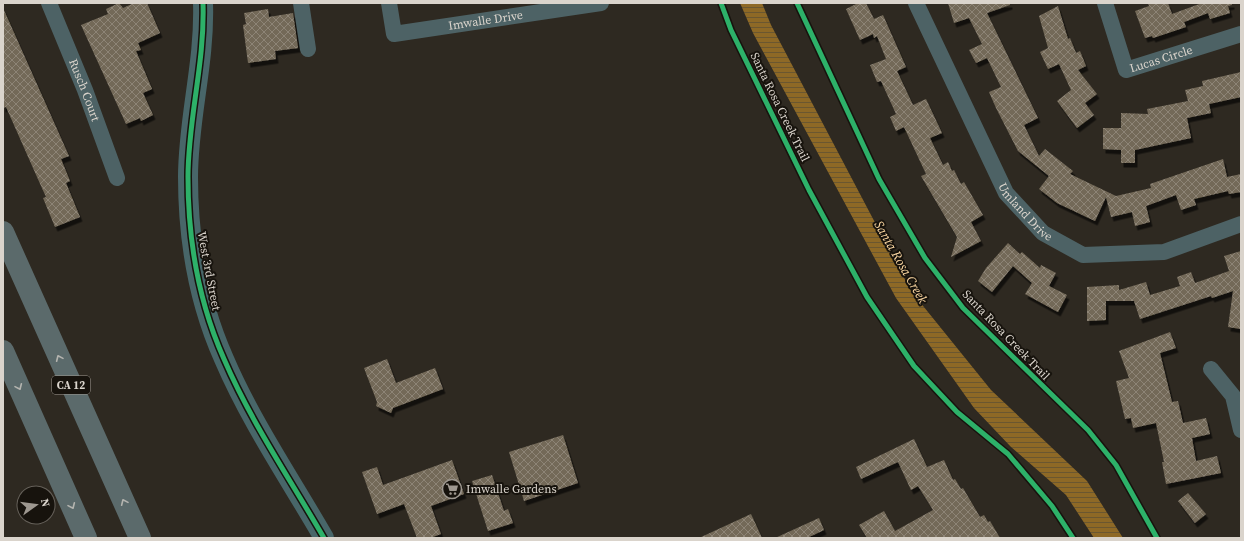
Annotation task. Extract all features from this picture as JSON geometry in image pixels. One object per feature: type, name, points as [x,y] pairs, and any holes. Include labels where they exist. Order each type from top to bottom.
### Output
[{"type":"highway","name":"CA 12","points":[[3,232],[140,538]]},
{"type":"highway","points":[[3,352],[86,538]]},
{"type":"main road","name":"West 3rd Street","points":[[203,3],[203,50],[190,136],[188,177],[193,248],[201,292],[214,336],[241,395],[324,538]]},
{"type":"street","name":"Rusch Court","points":[[49,3],[85,90],[117,178]]},
{"type":"street","points":[[301,3],[308,50]]},
{"type":"street","name":"Imwalle Drive","points":[[389,3],[394,34],[527,9],[601,3]]},
{"type":"street","name":"Umland Drive","points":[[916,3],[1006,193],[1043,232],[1083,255],[1164,252],[1241,224]]},
{"type":"street","name":"Lucas Circle","points":[[1105,3],[1126,70],[1241,34]]},
{"type":"street","points":[[1211,369],[1233,396],[1241,430]]},
{"type":"shaded area","points":[[740,3],[762,3],[771,25],[911,291],[991,390],[1087,481],[1123,538],[1094,538],[1066,495],[1011,447],[974,408],[896,298],[753,33]]},
{"type":"building","points":[[119,3],[123,8],[134,3],[147,3],[160,33],[138,43],[141,50],[136,51],[152,89],[143,93],[153,115],[141,121],[140,118],[126,124],[81,25],[108,14],[106,9]]},
{"type":"building","points":[[858,3],[866,3],[874,19],[883,15],[906,67],[897,71],[913,105],[926,99],[942,133],[930,138],[943,165],[948,162],[961,184],[964,182],[983,215],[971,222],[981,241],[951,257],[957,237],[921,176],[926,174],[904,127],[896,131],[890,117],[896,114],[881,81],[877,82],[870,65],[886,59],[877,36],[874,38],[873,34],[860,40],[846,9]]},
{"type":"building","points":[[948,3],[1010,3],[1010,5],[987,13],[1038,118],[1024,125],[1039,156],[1045,149],[1073,171],[1070,174],[1116,196],[1151,188],[1150,184],[1223,159],[1227,177],[1241,174],[1241,192],[1229,194],[1228,191],[1194,199],[1196,205],[1181,210],[1176,195],[1146,206],[1150,222],[1135,226],[1132,212],[1111,217],[1106,197],[1095,221],[1057,203],[1039,189],[1049,176],[1018,151],[996,108],[989,92],[1001,87],[987,58],[976,63],[969,50],[982,44],[969,18],[954,23]]},
{"type":"building","points":[[1148,3],[1168,3],[1172,14],[1202,3],[1232,3],[1232,5],[1228,6],[1230,13],[1210,19],[1208,13],[1184,22],[1186,27],[1153,38],[1152,36],[1145,38],[1135,11],[1149,6]]},
{"type":"building","points":[[1058,6],[1068,39],[1070,38],[1076,53],[1080,51],[1086,66],[1078,70],[1097,94],[1085,103],[1094,115],[1077,128],[1057,101],[1071,90],[1059,64],[1048,69],[1040,52],[1048,48],[1039,16]]},
{"type":"building","points":[[3,8],[69,156],[61,159],[70,181],[66,183],[80,217],[55,227],[43,198],[46,197],[6,107],[3,108]]},
{"type":"building","points":[[268,9],[269,17],[293,13],[298,48],[275,51],[276,59],[248,63],[243,25],[246,24],[244,13]]},
{"type":"building","points":[[1241,72],[1241,97],[1209,104],[1211,113],[1187,118],[1191,138],[1135,150],[1135,163],[1121,163],[1121,150],[1103,149],[1103,128],[1121,128],[1121,113],[1148,114],[1147,109],[1188,101],[1185,90],[1203,86],[1202,81]]},
{"type":"building","points":[[1008,243],[1020,254],[1022,252],[1040,268],[1041,265],[1056,273],[1049,286],[1067,295],[1058,312],[1025,294],[1032,283],[1013,266],[992,292],[978,281],[986,268]]},
{"type":"building","points":[[1241,251],[1241,329],[1228,327],[1233,291],[1212,298],[1211,296],[1140,319],[1134,301],[1106,301],[1106,320],[1087,321],[1087,287],[1119,285],[1119,290],[1146,282],[1150,295],[1180,286],[1177,277],[1191,272],[1195,283],[1229,271],[1224,256]]},
{"type":"building","points":[[1170,332],[1176,348],[1160,353],[1172,402],[1178,401],[1183,423],[1206,418],[1210,434],[1192,438],[1196,461],[1217,456],[1221,473],[1166,484],[1162,462],[1164,462],[1156,423],[1133,428],[1131,418],[1125,419],[1116,381],[1129,378],[1119,351]]},
{"type":"building","points":[[387,359],[396,383],[435,368],[443,389],[393,408],[391,413],[376,406],[377,402],[364,368]]},
{"type":"building","points":[[563,435],[578,483],[524,501],[509,452]]},
{"type":"building","points":[[914,439],[927,467],[944,460],[953,480],[955,479],[961,489],[963,488],[980,517],[984,515],[988,522],[990,521],[1000,538],[867,538],[859,525],[884,511],[895,531],[933,510],[918,486],[911,490],[898,462],[861,479],[856,467]]},
{"type":"building","points":[[452,460],[464,494],[431,506],[441,534],[430,538],[417,538],[404,504],[377,514],[362,472],[377,467],[383,485]]},
{"type":"building","points":[[492,475],[504,511],[508,509],[513,523],[488,531],[472,481]]},
{"type":"building","points":[[1188,493],[1206,514],[1195,523],[1178,501]]},
{"type":"building","points":[[751,514],[762,538],[699,538]]},
{"type":"building","points":[[819,518],[824,530],[807,538],[775,538]]},
{"type":"cycle path","points":[[203,3],[202,47],[191,133],[188,177],[190,224],[202,293],[215,338],[246,405],[324,538]]},
{"type":"cycle path","name":"Santa Rosa Creek Trail","points":[[721,3],[731,30],[809,190],[867,297],[914,366],[957,412],[1008,454],[1052,506],[1073,538]]},
{"type":"cycle path","name":"Santa Rosa Creek Trail","points":[[797,3],[879,179],[925,258],[963,308],[1088,430],[1116,465],[1157,538]]},
{"type":"place","name":"Imwalle Gardens","points":[[452,489]]},
{"type":"water label","name":"Santa Rosa Creek","points":[[901,262]]}]
